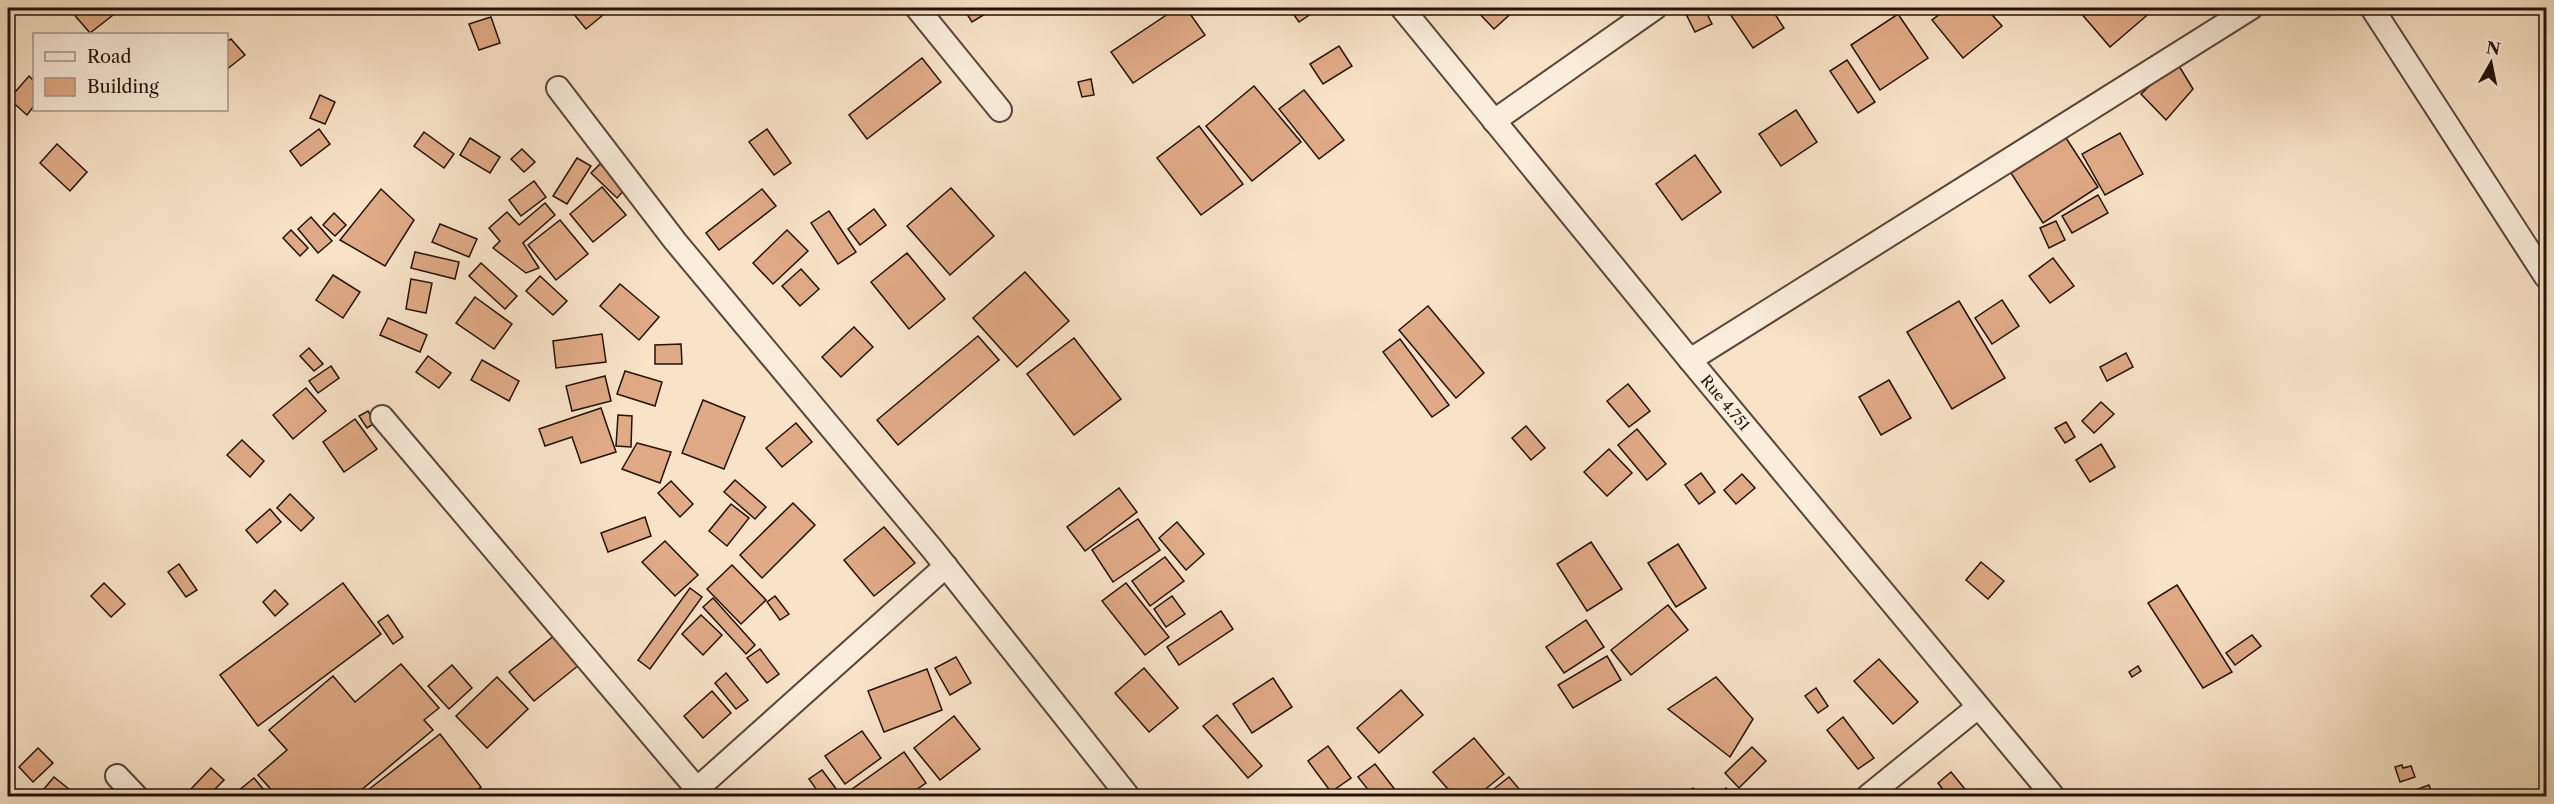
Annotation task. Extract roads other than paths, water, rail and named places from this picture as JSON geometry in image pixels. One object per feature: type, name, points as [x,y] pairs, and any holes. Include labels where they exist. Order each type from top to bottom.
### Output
[{"type":"street","points":[[917,8],[1000,110]]},
{"type":"street","name":"Rue 4.751","points":[[1402,8],[1690,360],[2053,796]]},
{"type":"street","points":[[1494,121],[1655,8]]},
{"type":"street","points":[[1690,360],[2251,8]]},
{"type":"street","points":[[2372,8],[2547,277]]},
{"type":"street","points":[[558,88],[675,241],[946,566],[1128,796]]},
{"type":"street","points":[[382,417],[692,793],[946,566]]},
{"type":"street","points":[[1868,796],[1978,707]]},
{"type":"street","points":[[117,776],[136,796]]}]
